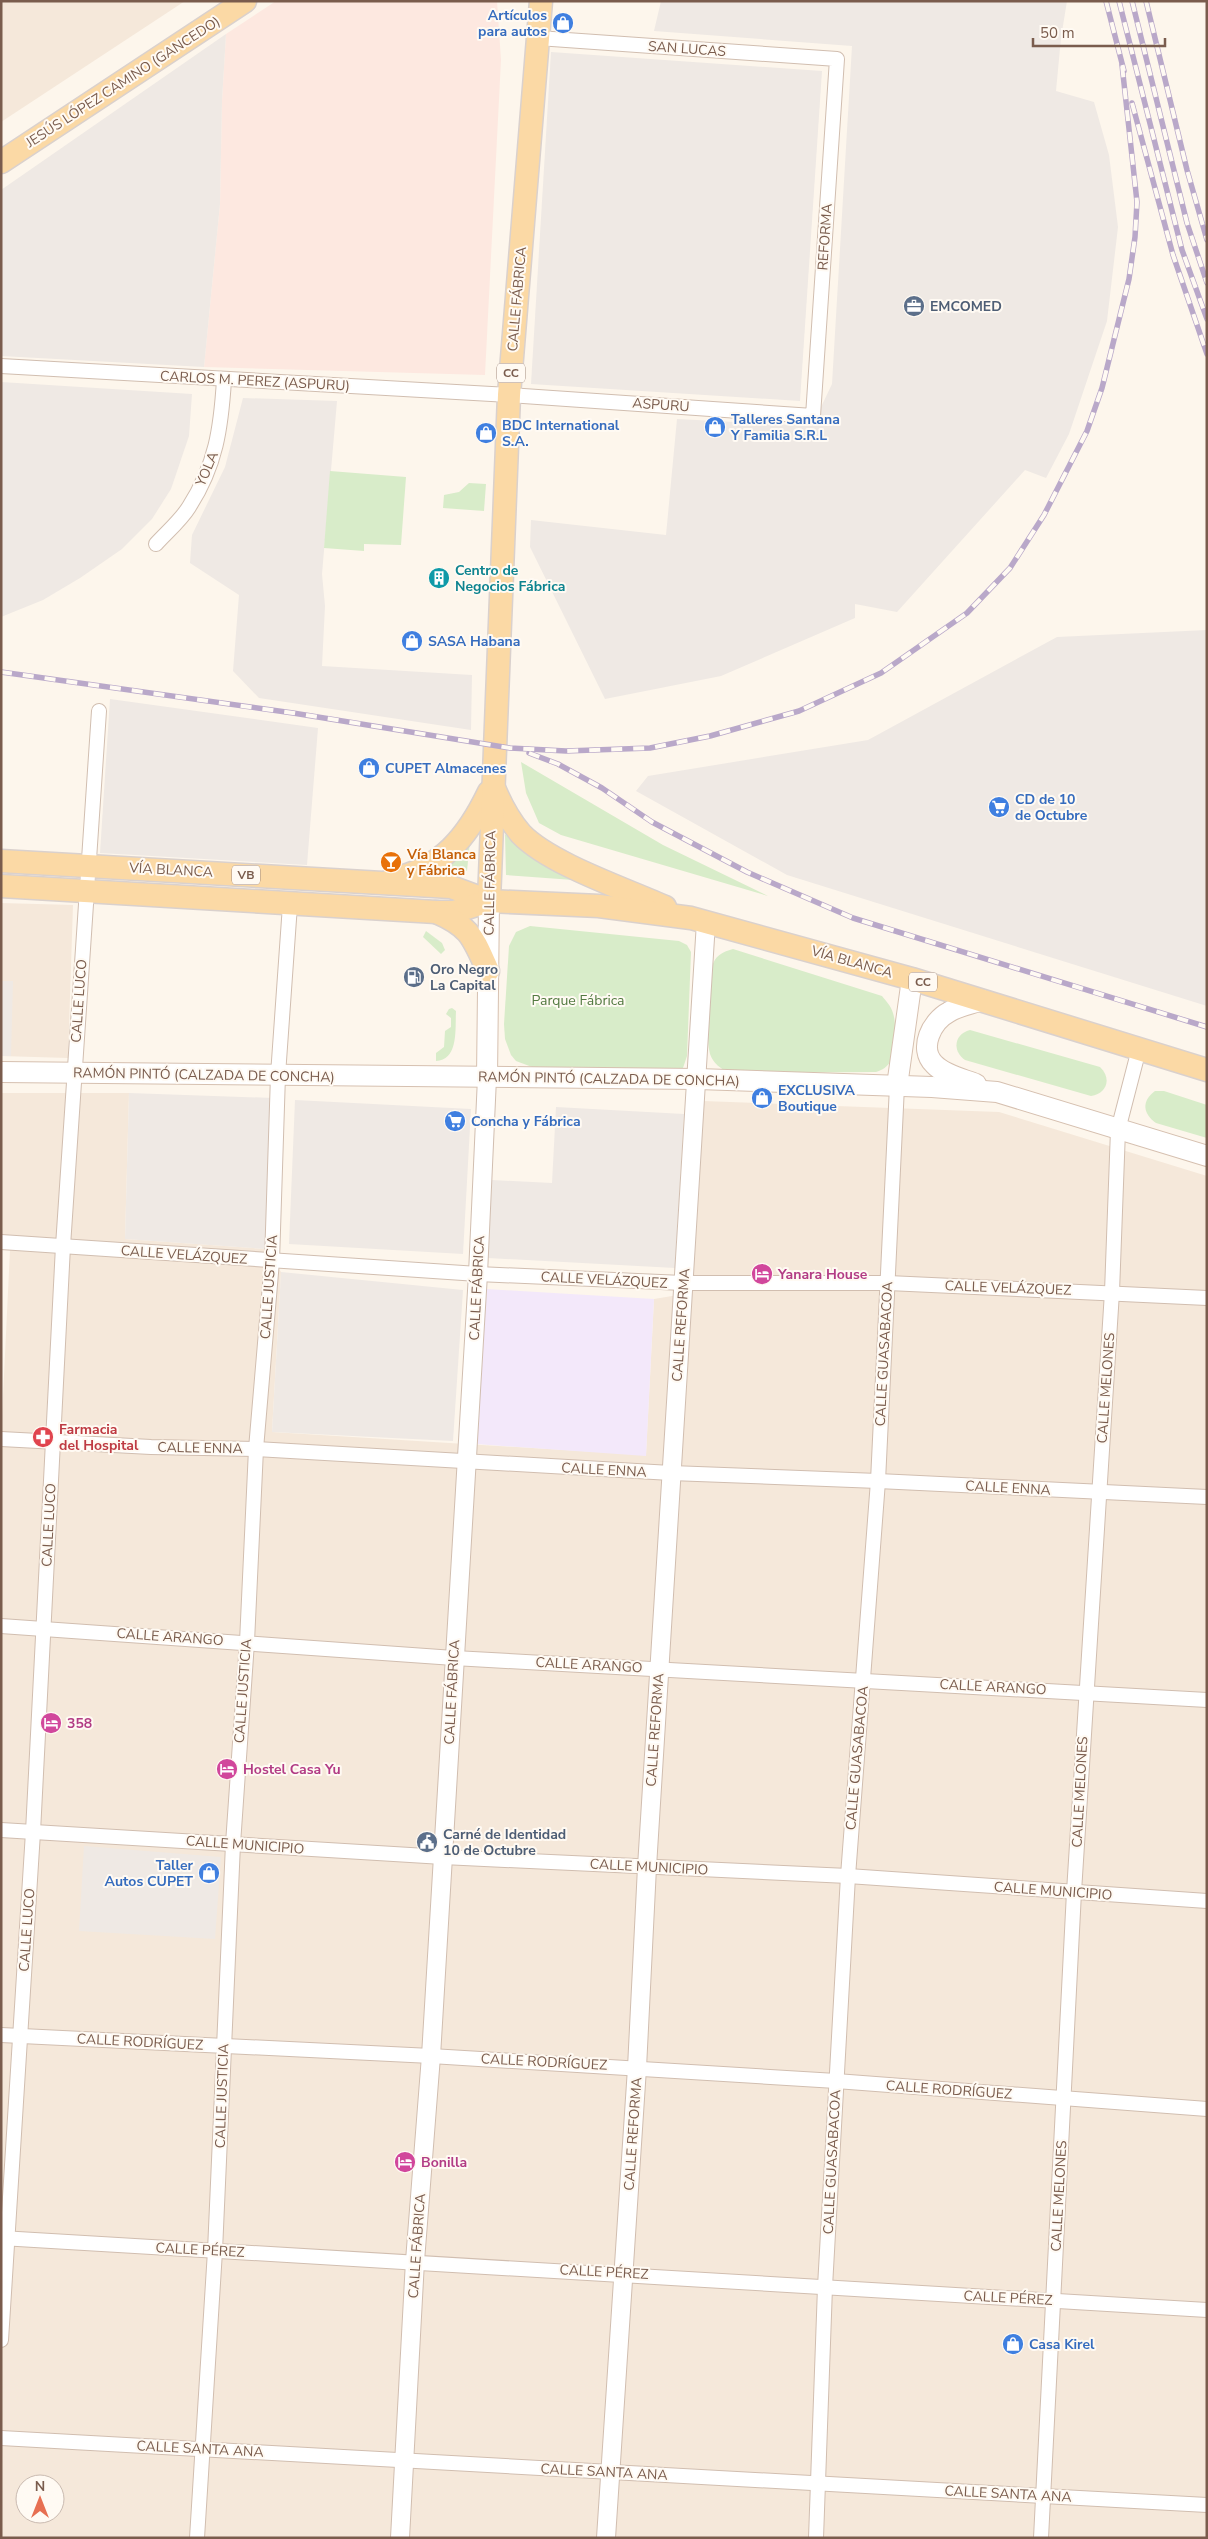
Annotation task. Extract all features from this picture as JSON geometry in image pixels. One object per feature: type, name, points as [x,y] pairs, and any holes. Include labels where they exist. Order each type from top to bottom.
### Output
[{"type":"main road","name":"JESÚS LÓPEZ CAMINO (GANCEDO)","points":[[1,162],[244,1]]},
{"type":"main road","points":[[525,1],[538,38]]},
{"type":"main road","name":"CALLE FÁBRICA","points":[[535,1],[538,38]]},
{"type":"main road","name":"CALLE FÁBRICA","points":[[487,1078],[492,785],[509,395],[541,1]]},
{"type":"main road","points":[[374,882],[409,875],[432,865],[443,856],[468,831],[492,785]]},
{"type":"main road","points":[[492,785],[504,811],[533,844],[582,871],[699,920]]},
{"type":"main road","name":"VÍA BLANCA","points":[[1,861],[451,887],[489,901],[599,906],[699,920],[912,979],[1207,1070]]},
{"type":"main road","name":"VÍA BLANCA","points":[[1,886],[290,905],[436,912],[454,912],[489,901]]},
{"type":"main road","points":[[436,912],[456,921],[466,929],[488,971]]},
{"type":"main road","name":"CALLE GUASABACOA","points":[[897,1086],[912,979]]},
{"type":"main road","points":[[932,1087],[926,1039],[938,1020],[948,1012],[982,1000]]},
{"type":"main road","points":[[928,1054],[933,1064],[946,1073],[996,1092]]},
{"type":"main road","name":"RAMÓN PINTÓ (CALZADA DE CONCHA)","points":[[1,1072],[698,1079],[932,1087],[996,1092],[1207,1156]]},
{"type":"street","name":"SAN LUCAS","points":[[538,38],[837,59]]},
{"type":"street","name":"REFORMA","points":[[813,416],[837,59]]},
{"type":"street","name":"CARLOS M. PEREZ (ASPURU)","points":[[1,366],[509,395]]},
{"type":"street","name":"YOLA","points":[[156,544],[189,508],[213,462],[221,428],[224,380]]},
{"type":"street","name":"ASPURU","points":[[509,395],[813,416]]},
{"type":"street","name":"CALLE LUCO","points":[[1,2340],[5,2239],[33,1832],[63,1246],[99,710]]},
{"type":"street","name":"CALLE JUSTICIA","points":[[197,2538],[215,2250],[233,1844],[247,1642],[256,1449],[272,1261],[278,1075],[290,905]]},
{"type":"street","name":"CALLE REFORMA","points":[[606,2538],[637,2068],[647,1867],[671,1474],[698,1079],[699,920]]},
{"type":"street","name":"CALLE MELONES","points":[[1041,2538],[1074,1892],[1112,1292],[1118,1130],[1139,1049]]},
{"type":"street","name":"CALLE FÁBRICA","points":[[400,2538],[415,2261],[431,2056],[467,1463],[487,1078]]},
{"type":"street","name":"CALLE GUASABACOA","points":[[816,2538],[825,2287],[836,2081],[848,1876],[878,1480],[897,1086]]},
{"type":"street","name":"CALLE VELÁZQUEZ","points":[[1,1242],[478,1274],[683,1284],[888,1283],[1112,1292],[1207,1298]]},
{"type":"street","name":"CALLE ENNA","points":[[1,1439],[256,1449],[671,1474],[878,1480],[1099,1493],[1207,1497]]},
{"type":"street","name":"CALLE ARANGO","points":[[1,1626],[454,1658],[863,1679],[1207,1700]]},
{"type":"street","name":"CALLE MUNICIPIO","points":[[1,1830],[443,1857],[848,1876],[1207,1901]]},
{"type":"street","name":"CALLE RODRÍGUEZ","points":[[1,2035],[637,2068],[1207,2109]]},
{"type":"street","name":"CALLE PÉREZ","points":[[5,2239],[623,2272],[825,2287],[1207,2310]]},
{"type":"street","name":"CALLE SANTA ANA","points":[[1,2438],[1207,2505]]},
{"type":"shaded area","points":[[1,1],[185,1],[1,122]]},
{"type":"shaded area","points":[[276,1],[497,1],[501,60],[485,375],[204,367],[220,204],[222,101],[226,34]]},
{"type":"shaded area","points":[[661,1],[1067,1],[1056,91],[1094,102],[1109,155],[1118,227],[1107,321],[1069,434],[1046,478],[1025,470],[897,612],[855,604],[855,618],[721,676],[605,699],[530,547],[531,520],[666,535],[677,419],[812,426],[832,384],[852,46],[654,31]]},
{"type":"shaded area","points":[[226,34],[222,101],[220,204],[204,367],[1,356],[1,190]]},
{"type":"shaded area","points":[[551,52],[822,71],[800,401],[531,384]]},
{"type":"shaded area","points":[[1,382],[192,394],[189,436],[171,489],[152,519],[122,549],[80,578],[43,600],[1,617]]},
{"type":"shaded area","points":[[243,398],[337,401],[322,574],[325,606],[322,666],[472,675],[471,730],[259,698],[233,671],[239,595],[190,563],[192,535],[225,467]]},
{"type":"shaded area","points":[[1207,630],[1207,1006],[787,875],[636,791],[648,776],[868,740],[1057,637]]},
{"type":"shaded area","points":[[110,699],[318,728],[307,865],[100,853]]},
{"type":"shaded area","points":[[1,903],[73,905],[68,1058],[1,1056]]},
{"type":"shaded area","points":[[1,981],[13,981],[11,1056],[1,1056]]},
{"type":"shaded area","points":[[1,1093],[129,1093],[125,1239],[266,1249],[281,1272],[272,1432],[646,1455],[654,1299],[690,1293],[703,1101],[999,1112],[1207,1176],[1207,2538],[1,2538],[1,1438],[10,1250],[1,1249]]},
{"type":"shaded area","points":[[129,1093],[273,1098],[266,1249],[125,1239]]},
{"type":"shaded area","points":[[295,1100],[471,1109],[463,1254],[289,1244]]},
{"type":"shaded area","points":[[556,1107],[684,1114],[675,1268],[488,1258],[492,1180],[552,1183]]},
{"type":"shaded area","points":[[281,1272],[463,1290],[453,1441],[272,1432]]},
{"type":"shaded area","points":[[487,1289],[654,1299],[646,1456],[476,1444]]},
{"type":"shaded area","points":[[84,1846],[221,1857],[215,1939],[79,1931]]},
{"type":"green space","points":[[330,471],[406,477],[401,545],[364,544],[364,551],[324,548]]},
{"type":"green space","points":[[469,483],[486,484],[484,511],[443,508],[444,495],[459,492]]},
{"type":"green space","points":[[521,762],[663,845],[768,896],[561,835],[539,823],[526,793]]},
{"type":"green space","points":[[505,834],[523,850],[587,881],[506,875]]},
{"type":"green space","points":[[470,841],[467,871],[440,870]]},
{"type":"green space","name":"Parque Fábrica","points":[[530,926],[679,941],[687,945],[691,952],[687,1056],[683,1068],[676,1072],[532,1067],[516,1061],[511,1055],[505,1039],[504,1024],[509,946],[516,932]]},
{"type":"green space","points":[[426,931],[442,943],[445,950],[441,954],[423,937]]},
{"type":"green space","points":[[733,949],[882,996],[892,1010],[895,1024],[894,1049],[888,1065],[876,1072],[729,1073],[720,1068],[711,1057],[709,1046],[708,1024],[712,968],[719,955]]},
{"type":"green space","points":[[452,1008],[456,1011],[452,1049],[449,1055],[436,1061],[436,1053],[444,1047],[445,1031],[451,1027],[451,1018],[446,1014]]},
{"type":"green space","points":[[970,1030],[1100,1067],[1106,1076],[1106,1085],[1101,1092],[1091,1096],[965,1060],[958,1052],[957,1043],[961,1035]]},
{"type":"green space","points":[[1155,1091],[1164,1091],[1207,1105],[1207,1138],[1156,1123],[1148,1116],[1145,1107],[1147,1099]]},
{"type":"railway","points":[[1106,1],[1124,71]]},
{"type":"railway","points":[[1119,1],[1182,250],[1207,319]]},
{"type":"railway","points":[[1132,1],[1187,223],[1207,283]]},
{"type":"railway","points":[[1146,1],[1187,170],[1207,240]]},
{"type":"railway","points":[[1,672],[293,713],[510,748],[566,751],[650,748],[710,736],[799,711],[881,673],[967,613],[1010,568],[1044,515],[1087,431],[1102,388],[1129,279],[1135,237],[1137,202],[1122,65]]},
{"type":"railway","points":[[1132,103],[1173,255],[1207,354]]},
{"type":"railway","points":[[529,753],[558,764],[602,788],[652,822],[747,872],[853,918],[1207,1027]]},
{"type":"place","name":"Artículos para autos","points":[[563,23]]},
{"type":"place","name":"EMCOMED","points":[[914,306]]},
{"type":"place","name":"Talleres Santana Y Familia S.R.L","points":[[715,427]]},
{"type":"place","name":"BDC International S.A.","points":[[486,433]]},
{"type":"place","name":"Centro de Negocios Fábrica","points":[[439,578]]},
{"type":"place","name":"SASA Habana","points":[[412,641]]},
{"type":"place","name":"CUPET Almacenes","points":[[369,768]]},
{"type":"place","name":"CD de 10 de Octubre","points":[[999,807]]},
{"type":"place","name":"Vía Blanca y Fábrica","points":[[391,862]]},
{"type":"place","name":"Oro Negro La Capital","points":[[414,977]]},
{"type":"place","name":"EXCLUSIVA Boutique","points":[[762,1098]]},
{"type":"place","name":"Concha y Fábrica","points":[[455,1121]]},
{"type":"place","name":"Yanara House","points":[[762,1274]]},
{"type":"place","name":"Farmacia del Hospital","points":[[43,1437]]},
{"type":"place","name":"358","points":[[51,1723]]},
{"type":"place","name":"Hostel Casa Yu","points":[[227,1769]]},
{"type":"place","name":"Carné de Identidad 10 de Octubre","points":[[427,1842]]},
{"type":"place","name":"Taller Autos CUPET","points":[[209,1873]]},
{"type":"place","name":"Bonilla","points":[[405,2162]]},
{"type":"place","name":"Casa Kirel","points":[[1013,2344]]}]
